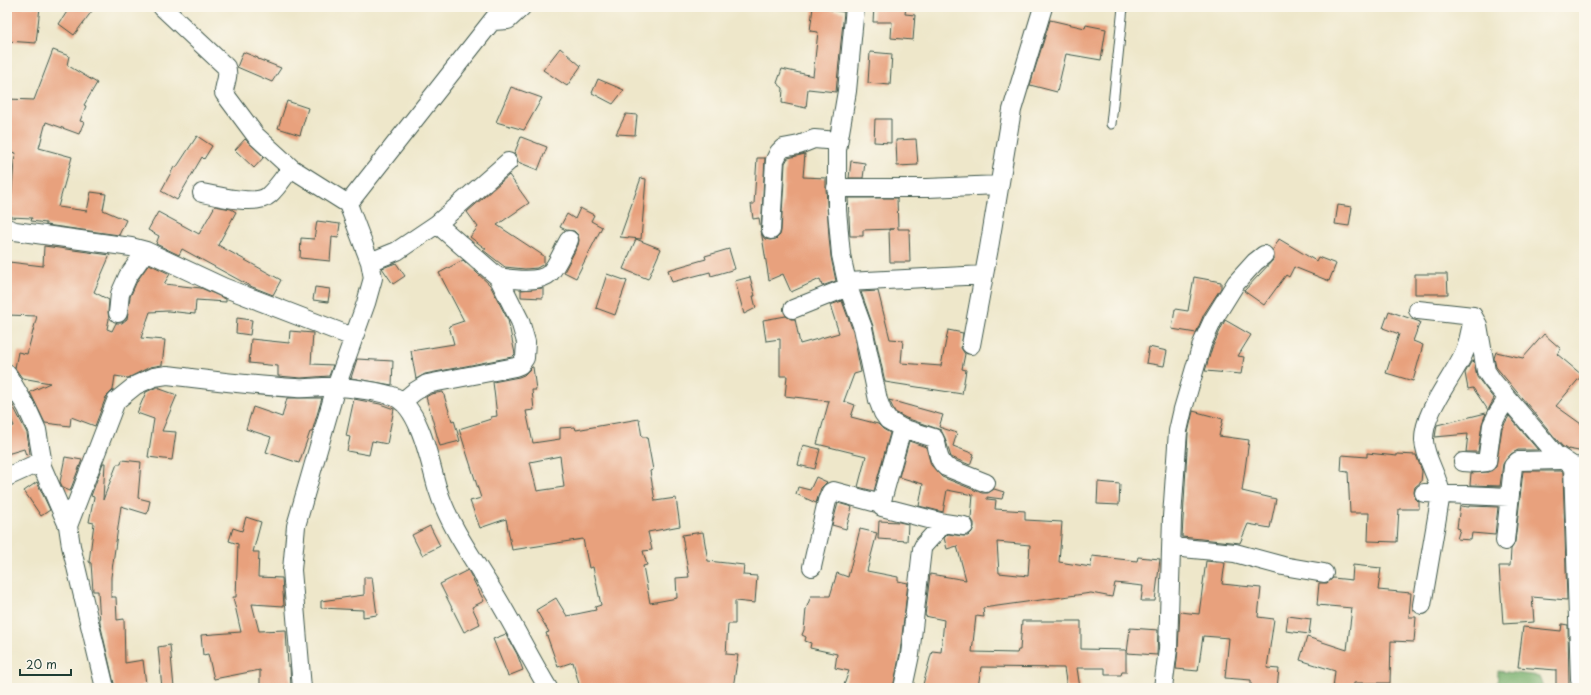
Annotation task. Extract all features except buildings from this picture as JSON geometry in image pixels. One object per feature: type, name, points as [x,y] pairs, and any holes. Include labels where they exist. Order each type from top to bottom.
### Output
[{"type":"street","points":[[162,7],[226,67],[228,74],[224,86],[224,93],[256,136],[291,168],[348,204],[370,262],[373,278],[366,303],[336,387],[296,526],[292,570],[302,688]]},
{"type":"street","points":[[348,204],[498,14],[508,20],[522,7]]},
{"type":"street","points":[[855,7],[848,92],[838,141],[836,188],[841,255],[848,284],[863,328],[881,406],[888,420],[902,428],[934,438],[937,455],[941,463],[946,467],[986,483]]},
{"type":"street","points":[[971,345],[1012,110],[1042,7]]},
{"type":"street","points":[[771,230],[775,160],[779,152],[784,148],[799,145],[814,139],[838,141]]},
{"type":"street","points":[[370,262],[397,251],[437,224],[508,162]]},
{"type":"street","points":[[202,194],[226,198],[264,199],[269,196],[291,168]]},
{"type":"street","points":[[836,188],[927,188],[1000,185]]},
{"type":"street","points":[[402,402],[427,384],[515,367],[523,362],[525,358],[526,342],[520,321],[498,277],[437,224]]},
{"type":"street","points":[[7,228],[15,231],[131,247],[146,251],[223,287],[353,337]]},
{"type":"street","points":[[498,277],[532,280],[550,274],[569,240]]},
{"type":"street","points":[[118,313],[120,294],[126,280],[146,251]]},
{"type":"street","points":[[1163,688],[1167,662],[1172,517],[1178,431],[1187,393],[1202,344],[1213,320],[1236,283],[1264,255]]},
{"type":"street","points":[[792,309],[848,284],[984,275]]},
{"type":"street","points":[[1418,310],[1473,316]]},
{"type":"street","points":[[1473,316],[1478,325],[1486,371],[1507,399],[1554,454],[1573,464]]},
{"type":"street","points":[[1422,605],[1432,493],[1438,479],[1424,442],[1425,431],[1430,414],[1464,354],[1468,343],[1473,316]]},
{"type":"street","points":[[7,374],[27,408],[37,430],[42,459],[40,462],[68,526],[71,546],[105,688]]},
{"type":"street","points":[[68,526],[116,401],[136,385],[154,377],[167,375],[249,385],[298,389],[336,387],[388,394],[396,397],[402,402],[416,421],[426,446],[438,489],[451,520],[481,573],[515,628],[548,688]]},
{"type":"street","points":[[1463,462],[1487,462],[1492,425],[1507,399]]},
{"type":"street","points":[[881,504],[902,428]]},
{"type":"street","points":[[7,477],[40,462]]},
{"type":"street","points":[[1505,542],[1509,497],[1513,466],[1515,462],[1573,464]]},
{"type":"street","points":[[1573,464],[1580,679],[1584,682]]},
{"type":"street","points":[[812,567],[827,501],[831,492],[833,491],[881,504],[882,507],[944,523],[964,526]]},
{"type":"street","points":[[1432,493],[1509,497]]},
{"type":"street","points":[[903,688],[910,655],[922,549],[944,523]]},
{"type":"street","points":[[1172,547],[1235,553],[1283,566],[1324,573]]},
{"type":"lane","points":[[1111,124],[1124,7]]},
{"type":"green space","points":[[1498,671],[1539,676],[1543,688],[1497,688]]}]
